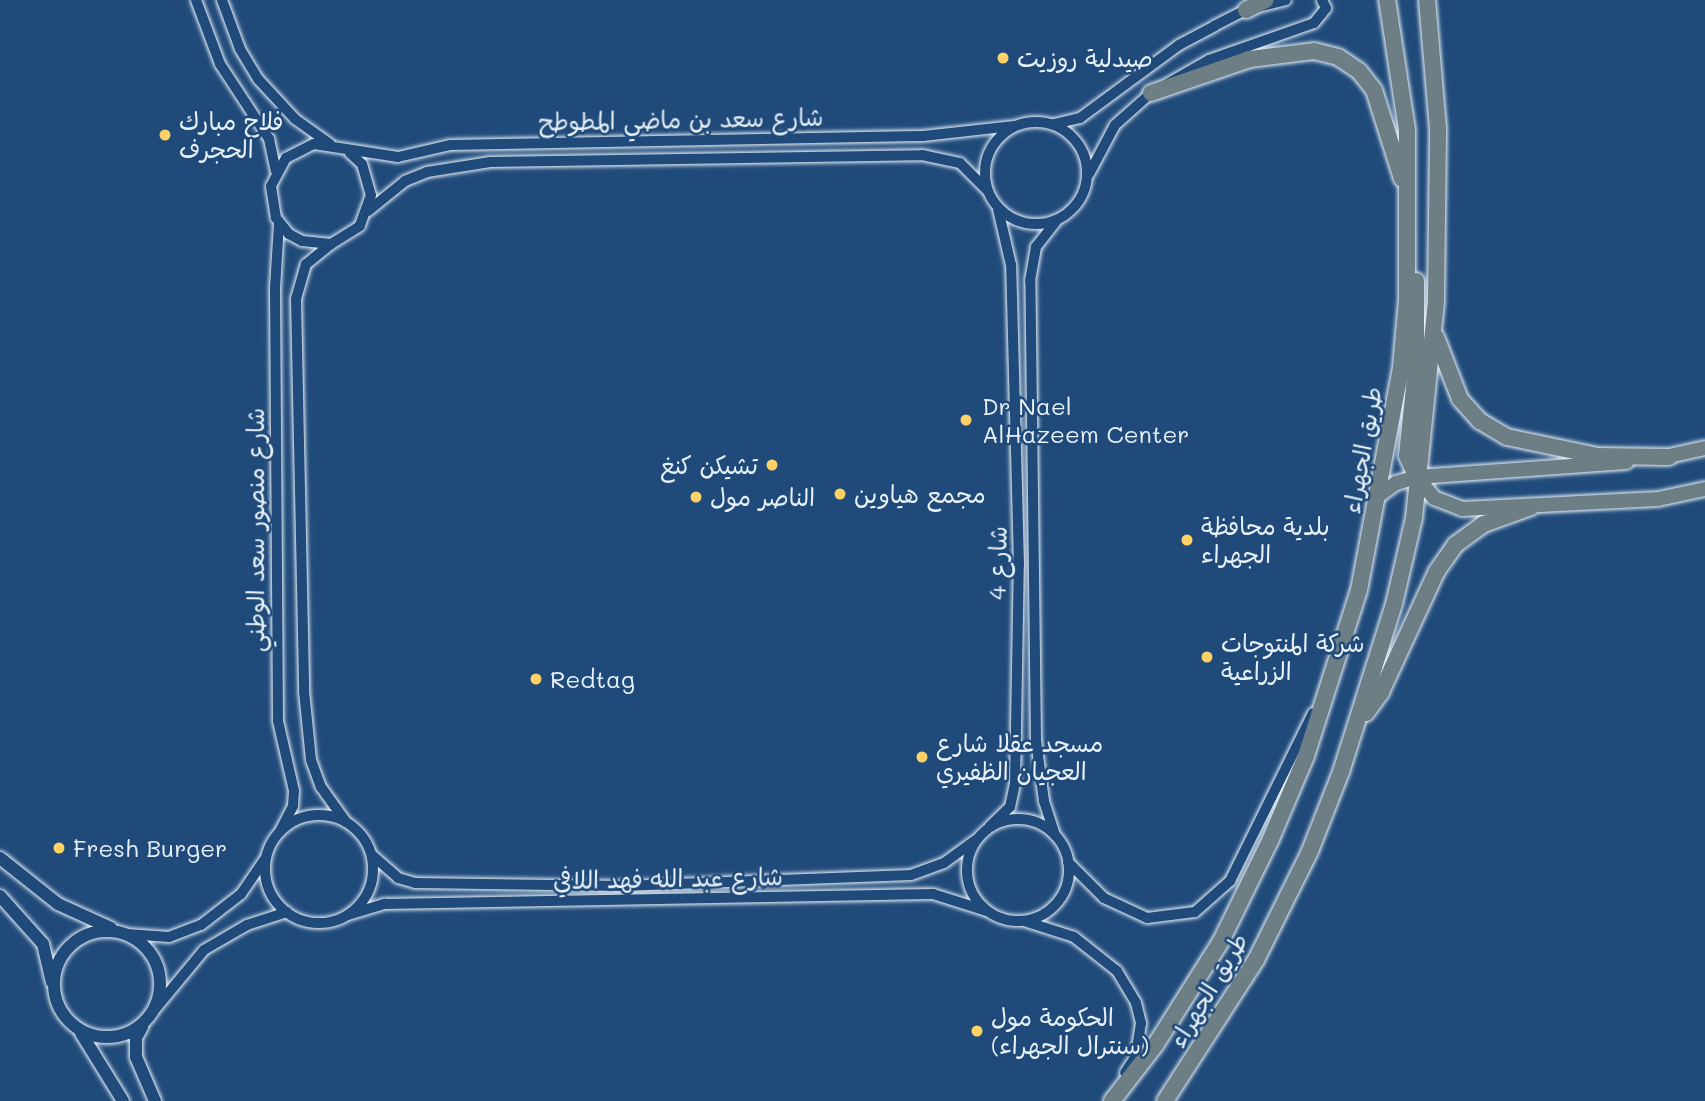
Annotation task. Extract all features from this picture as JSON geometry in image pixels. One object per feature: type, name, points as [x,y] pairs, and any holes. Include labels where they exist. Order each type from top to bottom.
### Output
[{"type":"highway","points":[[1247,10],[1266,0]]},
{"type":"highway","name":"طريق الجهراء","points":[[1110,1101],[1157,1044],[1221,941],[1306,756],[1345,637],[1378,496],[1401,367],[1409,255],[1407,130],[1387,0]]},
{"type":"highway","points":[[1414,456],[1433,330],[1440,218],[1427,0]]},
{"type":"highway","points":[[1151,93],[1250,59],[1314,51],[1338,57],[1359,71],[1383,108],[1410,212]]},
{"type":"highway","points":[[1409,255],[1418,306],[1414,456],[1417,477]]},
{"type":"highway","points":[[1433,330],[1460,399],[1480,421],[1507,437],[1598,456],[1669,457]]},
{"type":"highway","name":"طريق الجهراء","points":[[1165,1101],[1256,960],[1310,851],[1358,723],[1397,592],[1414,518],[1417,477]]},
{"type":"highway","points":[[1358,723],[1381,692],[1437,571],[1455,545],[1484,524],[1531,507]]},
{"type":"main road","points":[[1378,496],[1396,483],[1417,477],[1569,469],[1669,457],[1705,448]]},
{"type":"main road","points":[[1417,477],[1427,492],[1448,507],[1531,507],[1658,499],[1705,489]]},
{"type":"main road","points":[[0,858],[58,904],[122,932],[155,958],[161,992],[156,1008],[144,1024],[135,1048],[155,1101]]},
{"type":"main road","points":[[0,896],[43,944],[54,992],[62,1012],[99,1057],[123,1101]]},
{"type":"main road","points":[[54,992],[60,959],[70,946],[100,931],[122,932]]},
{"type":"main road","points":[[76,1028],[110,1038],[144,1024]]},
{"type":"street","points":[[196,0],[220,64],[269,139],[276,171],[271,202],[279,223],[302,241],[331,244],[347,237],[368,211],[369,179],[350,153],[330,144],[288,113],[258,79],[240,49],[222,0]]},
{"type":"street","points":[[1286,0],[1247,10],[1179,45],[1080,118],[1053,124],[1014,126],[988,153],[987,190],[998,209],[1032,225],[1058,220],[1077,204],[1110,131],[1151,93],[1209,60],[1320,20],[1326,8],[1322,0]]},
{"type":"street","points":[[1053,124],[1080,146],[1087,180]]},
{"type":"street","name":"شارع سعد بن ماضي المطوطح","points":[[350,153],[398,157],[450,145],[923,136],[1014,126]]},
{"type":"street","points":[[276,171],[299,149],[330,144]]},
{"type":"street","name":"شارع سعد بن ماضي المطوطح","points":[[368,211],[405,181],[427,172],[490,162],[922,155],[960,163],[987,190]]},
{"type":"street","name":"شارع 4","points":[[990,826],[1010,807],[1015,784],[1019,565],[1012,289],[1007,234],[998,209]]},
{"type":"street","name":"شارع 4","points":[[1055,835],[1044,801],[1036,740],[1030,281],[1036,247],[1058,220]]},
{"type":"street","name":"شارع منصور سعد الوطني","points":[[279,223],[275,288],[278,721],[294,791],[293,806],[280,832]]},
{"type":"street","name":"شارع منصور سعد الوطني","points":[[331,244],[306,264],[296,299],[303,667],[311,760],[321,787],[346,822]]},
{"type":"street","points":[[1110,1101],[1136,1056],[1141,1023],[1136,1003],[1117,971],[1098,952],[1074,937],[987,911],[969,886],[969,854],[976,840],[990,826],[1024,819],[1055,835],[1068,862],[1104,898],[1147,918],[1195,912],[1213,899],[1230,881],[1282,783],[1345,637]]},
{"type":"street","points":[[122,932],[169,937],[201,925],[241,894],[280,832],[311,816],[346,822],[362,836],[372,855],[370,889],[348,915],[317,922],[287,912],[273,897],[266,877],[267,856]]},
{"type":"street","name":"شارع عبد الله فهد اللافي","points":[[372,855],[398,878],[415,883],[623,886],[911,875],[944,863],[976,840]]},
{"type":"street","points":[[1022,921],[1038,917],[1063,894],[1068,862]]},
{"type":"street","name":"شارع عبد الله فهد اللافي","points":[[348,915],[386,904],[933,894],[987,911]]},
{"type":"street","points":[[156,1008],[204,950],[247,925],[287,912]]},
{"type":"place","name":"صيدلية روزيت","points":[[1003,58]]},
{"type":"place","name":"فلاح مبارك الحجرف","points":[[165,135]]},
{"type":"place","name":"Dr Nael AlHazeem Center","points":[[966,420]]},
{"type":"place","name":"تشيكن كنغ","points":[[772,465]]},
{"type":"place","name":"مجمع هياوين","points":[[840,494]]},
{"type":"place","name":"الناصر مول","points":[[696,497]]},
{"type":"place","name":"بلدية محافظة الجهراء","points":[[1187,540]]},
{"type":"place","name":"شركة المنتوجات الزراعية","points":[[1207,657]]},
{"type":"place","name":"Redtag","points":[[536,679]]},
{"type":"place","name":"مسجد عقلا شارع العجيان الظفيري","points":[[922,757]]},
{"type":"place","name":"Fresh Burger","points":[[59,848]]},
{"type":"place","name":"الحكومة مول (سنترال الجهراء)","points":[[977,1031]]}]
